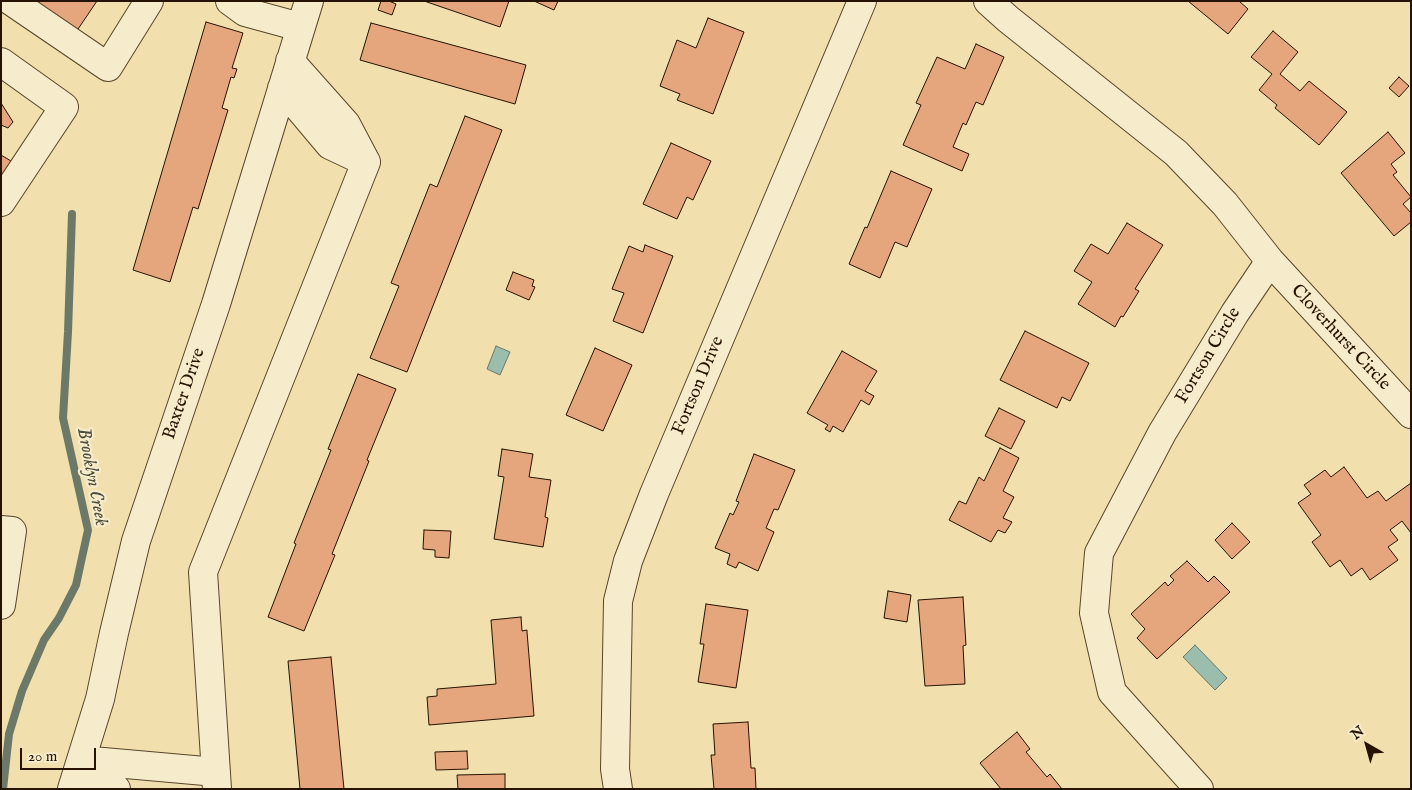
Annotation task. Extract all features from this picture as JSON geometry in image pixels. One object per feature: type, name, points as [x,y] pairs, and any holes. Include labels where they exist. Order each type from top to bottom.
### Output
[{"type":"street","points":[[11,1],[108,67],[149,1]]},
{"type":"street","points":[[230,1],[245,12],[300,27]]},
{"type":"street","name":"Baxter Drive","points":[[72,787],[100,699],[136,541],[216,304],[309,1]]},
{"type":"street","name":"Fortson Drive","points":[[618,789],[615,769],[618,601],[628,561],[658,485],[862,1]]},
{"type":"street","points":[[988,1],[1176,153],[1225,204],[1270,261]]},
{"type":"street","points":[[81,760],[217,780],[203,572],[366,162],[346,124],[290,61]]},
{"type":"street","points":[[1,62],[64,107],[1,202]]},
{"type":"street","points":[[282,88],[330,145],[366,162]]},
{"type":"street","name":"Cloverhurst Circle","points":[[1270,261],[1411,414]]},
{"type":"street","name":"Fortson Circle","points":[[1199,789],[1112,692],[1094,613],[1099,552],[1162,433],[1235,313],[1270,261]]},
{"type":"street","points":[[1,530],[12,531],[2,601]]},
{"type":"street","points":[[72,787],[116,789]]},
{"type":"shaded area","points":[[496,346],[510,352],[500,375],[487,369]]},
{"type":"shaded area","points":[[1195,645],[1227,678],[1215,690],[1183,657]]},
{"type":"building","points":[[25,1],[97,1],[74,35]]},
{"type":"building","points":[[381,1],[389,1],[396,4],[392,15],[378,10]]},
{"type":"building","points":[[424,1],[509,1],[500,27]]},
{"type":"building","points":[[534,1],[558,1],[554,10]]},
{"type":"building","points":[[1188,1],[1239,1],[1248,9],[1228,34]]},
{"type":"building","points":[[708,18],[744,32],[713,114],[677,100],[680,94],[660,86],[677,40],[696,48]]},
{"type":"building","points":[[206,22],[243,33],[232,68],[237,69],[234,78],[231,77],[222,108],[228,110],[198,209],[193,207],[170,282],[133,270]]},
{"type":"building","points":[[371,23],[526,65],[515,104],[360,60]]},
{"type":"building","points":[[1273,31],[1298,52],[1280,74],[1300,91],[1309,81],[1347,112],[1319,145],[1275,108],[1277,105],[1259,90],[1272,74],[1251,57]]},
{"type":"building","points":[[976,44],[1004,57],[983,105],[976,102],[966,125],[963,123],[953,147],[969,154],[962,171],[903,145],[921,105],[916,103],[937,57],[965,69]]},
{"type":"building","points":[[1399,77],[1409,86],[1399,97],[1389,88]]},
{"type":"building","points":[[1,103],[13,122],[8,128],[1,125]]},
{"type":"building","points":[[465,116],[502,130],[407,372],[370,358],[399,286],[391,283],[430,184],[437,187]]},
{"type":"building","points":[[1388,132],[1405,153],[1391,164],[1397,172],[1393,175],[1411,197],[1403,204],[1411,213],[1411,222],[1394,236],[1341,173]]},
{"type":"building","points":[[671,143],[711,161],[693,200],[687,197],[677,219],[643,204]]},
{"type":"building","points":[[1,155],[16,164],[1,186]]},
{"type":"building","points":[[891,171],[932,189],[907,247],[895,242],[880,278],[849,264],[865,227],[867,228]]},
{"type":"building","points":[[1127,223],[1163,245],[1135,289],[1139,291],[1115,327],[1078,304],[1092,282],[1074,271],[1091,244],[1108,254]]},
{"type":"building","points":[[645,245],[673,256],[643,333],[613,321],[624,293],[612,289],[629,246],[643,252]]},
{"type":"building","points":[[513,272],[534,280],[532,286],[535,287],[529,300],[506,290]]},
{"type":"building","points":[[1025,331],[1089,363],[1070,401],[1062,397],[1057,408],[1000,380]]},
{"type":"building","points":[[595,348],[632,365],[603,431],[566,415]]},
{"type":"building","points":[[842,351],[877,371],[865,391],[874,396],[869,405],[861,400],[843,432],[833,426],[830,432],[825,429],[828,425],[807,413]]},
{"type":"building","points":[[358,374],[396,389],[332,554],[335,555],[304,631],[268,617],[296,544],[294,543],[331,450],[328,449]]},
{"type":"building","points":[[999,408],[1025,421],[1011,449],[985,436]]},
{"type":"building","points":[[1000,448],[1019,458],[1003,491],[1014,497],[1003,518],[1012,522],[1005,533],[998,530],[991,542],[949,520],[959,501],[966,504],[979,477],[984,481]]},
{"type":"building","points":[[502,449],[533,454],[529,477],[551,480],[545,517],[548,518],[543,547],[494,539],[504,477],[498,476]]},
{"type":"building","points":[[754,454],[795,470],[778,510],[774,509],[766,528],[774,532],[758,571],[739,562],[736,568],[727,564],[730,554],[715,548],[730,513],[733,515],[739,502],[736,501]]},
{"type":"building","points":[[1344,467],[1367,498],[1378,491],[1386,501],[1411,483],[1411,533],[1402,521],[1390,530],[1398,540],[1388,547],[1398,560],[1370,580],[1362,568],[1351,576],[1340,560],[1330,567],[1312,542],[1321,535],[1298,503],[1311,494],[1304,485],[1325,470],[1331,477]]},
{"type":"building","points":[[1232,523],[1250,542],[1232,559],[1215,540]]},
{"type":"building","points":[[424,530],[451,531],[449,558],[435,557],[435,550],[423,549]]},
{"type":"building","points":[[1187,561],[1208,582],[1214,576],[1230,592],[1157,659],[1137,638],[1145,629],[1131,614],[1165,582],[1168,586],[1174,580],[1170,576]]},
{"type":"building","points":[[888,591],[911,595],[907,622],[884,618]]},
{"type":"building","points":[[963,597],[966,645],[963,646],[965,684],[925,686],[918,600]]},
{"type":"building","points":[[706,604],[748,610],[736,688],[698,682],[704,644],[700,644]]},
{"type":"building","points":[[521,617],[522,631],[527,630],[534,716],[429,725],[427,697],[437,696],[437,689],[496,684],[491,620]]},
{"type":"building","points":[[331,657],[344,789],[300,789],[288,661]]},
{"type":"building","points":[[748,722],[751,768],[755,768],[756,789],[714,789],[711,755],[715,755],[713,724]]},
{"type":"building","points":[[1017,732],[1030,749],[1026,752],[1047,777],[1050,774],[1062,789],[1001,789],[980,763]]},
{"type":"building","points":[[467,751],[468,769],[436,770],[435,752]]},
{"type":"building","points":[[505,774],[505,789],[458,789],[457,775]]},
{"type":"waterway","name":"Brooklyn Creek","points":[[3,789],[9,734],[22,691],[44,640],[59,618],[76,585],[88,530],[63,418],[72,214]]}]
